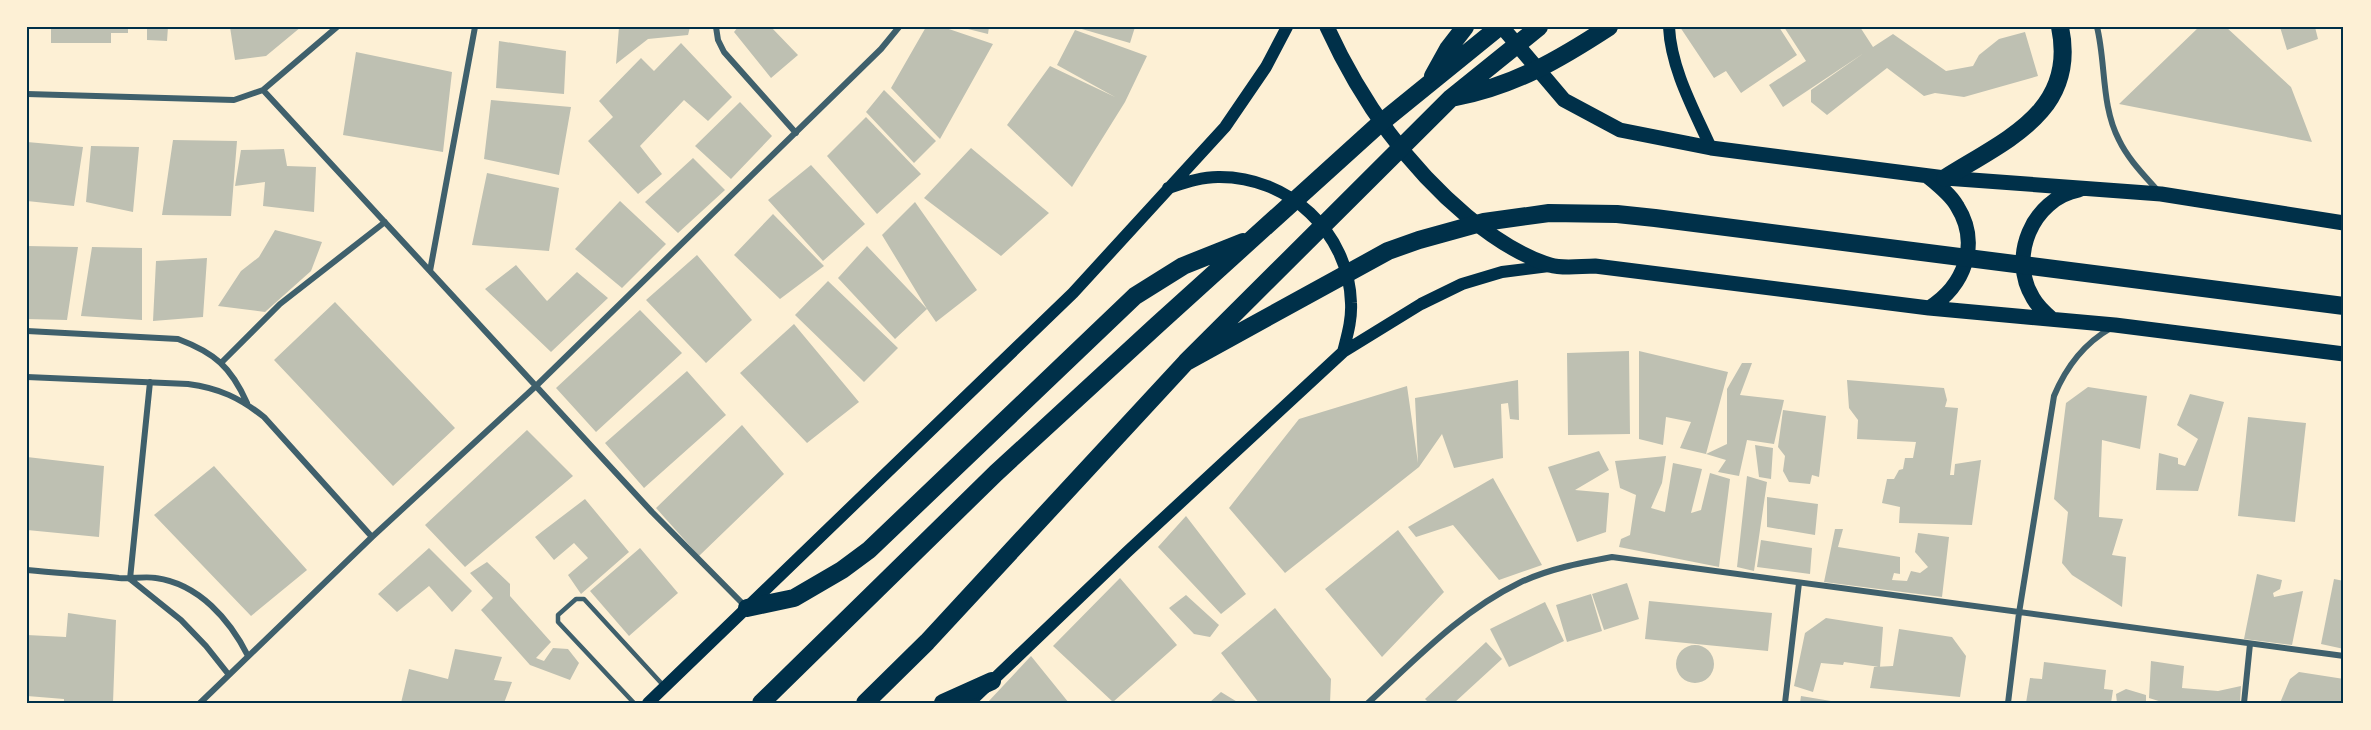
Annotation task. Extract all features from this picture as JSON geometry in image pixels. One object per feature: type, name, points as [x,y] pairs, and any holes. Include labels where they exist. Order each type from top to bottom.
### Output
[{"type":"highway","points":[[1429,83],[1448,49],[1465,27]]},
{"type":"highway","points":[[761,703],[996,473],[1377,126],[1500,27]]},
{"type":"highway","points":[[865,703],[927,642],[1186,362],[1451,98],[1539,27]]},
{"type":"highway","points":[[1451,98],[1519,79],[1562,58],[1609,27]]},
{"type":"highway","points":[[1936,177],[2025,127],[2048,103],[2061,73],[2063,57],[2060,27]]},
{"type":"highway","points":[[1186,362],[1388,251],[1484,222],[1549,213],[1617,214],[1655,218],[2344,306]]},
{"type":"highway","points":[[747,608],[794,597],[842,570],[894,527],[1135,296],[1183,266],[1212,252],[1251,240]]},
{"type":"highway","points":[[943,703],[992,681]]},
{"type":"main road","points":[[648,703],[1073,293],[1225,127],[1266,67],[1287,27]]},
{"type":"main road","points":[[1327,27],[1342,59],[1369,105],[1401,150],[1426,178],[1481,228],[1511,249],[1552,266]]},
{"type":"main road","points":[[1500,27],[1564,100],[1588,115],[1620,130],[1710,148],[1936,177],[2161,194],[2342,220]]},
{"type":"main road","points":[[1668,27],[1674,57],[1683,83],[1710,148]]},
{"type":"main road","points":[[1167,189],[1192,180],[1217,177],[1242,179],[1267,185],[1290,196],[1310,212],[1340,253],[1348,277],[1351,303],[1349,328],[1343,352]]},
{"type":"main road","points":[[1929,308],[1946,296],[1959,281],[1968,256],[1969,243],[1967,230],[1957,205],[1936,177]]},
{"type":"main road","points":[[2052,319],[2032,298],[2026,285],[2023,270],[2025,242],[2030,228],[2048,205],[2073,191],[2088,188]]},
{"type":"main road","points":[[969,703],[1126,552],[1343,352],[1421,304],[1462,284],[1502,272],[1552,266],[1595,266],[1929,308],[2115,325],[2344,354]]},
{"type":"street","points":[[27,94],[234,100],[263,90],[337,27]]},
{"type":"street","points":[[430,271],[475,27]]},
{"type":"street","points":[[716,27],[718,40],[724,52],[796,133]]},
{"type":"street","points":[[200,703],[372,537],[536,386],[881,49],[899,27]]},
{"type":"street","points":[[2097,27],[2112,122],[2118,139],[2126,154],[2161,194]]},
{"type":"street","points":[[263,90],[652,512],[747,608]]},
{"type":"street","points":[[222,362],[280,304],[385,222]]},
{"type":"street","points":[[2008,703],[2019,613],[2054,396],[2064,375],[2078,355],[2101,333],[2115,325]]},
{"type":"street","points":[[27,331],[178,339],[201,348],[222,362],[237,381],[248,404]]},
{"type":"street","points":[[27,377],[150,382],[209,387],[229,393],[264,417],[372,537]]},
{"type":"street","points":[[130,579],[150,382]]},
{"type":"street","points":[[1368,703],[1440,637],[1478,606],[1520,583],[1565,566],[1612,557],[2344,657]]},
{"type":"street","points":[[27,570],[130,579],[157,578],[180,586],[202,598],[221,614],[237,634],[248,656]]},
{"type":"street","points":[[130,579],[181,621],[206,646],[229,675]]},
{"type":"street","points":[[1785,703],[1799,583]]},
{"type":"street","points":[[2244,703],[2250,644]]},
{"type":"lane","points":[[634,703],[558,622],[558,615],[578,598],[584,599],[665,687]]},
{"type":"building","points":[[51,27],[128,27],[128,33],[111,33],[111,43],[51,43]]},
{"type":"building","points":[[147,27],[168,27],[167,41],[147,40]]},
{"type":"building","points":[[230,27],[301,27],[266,56],[235,60]]},
{"type":"building","points":[[619,27],[690,27],[688,35],[648,39],[616,64]]},
{"type":"building","points":[[738,27],[771,27],[798,55],[771,78],[734,32]]},
{"type":"building","points":[[926,27],[943,27],[993,44],[940,139],[891,88]]},
{"type":"building","points":[[960,27],[989,27],[988,34]]},
{"type":"building","points":[[1075,27],[1135,27],[1130,43]]},
{"type":"building","points":[[1680,27],[1779,27],[1797,55],[1741,93],[1726,71],[1714,78]]},
{"type":"building","points":[[1784,27],[1860,27],[1873,47],[1893,34],[1946,71],[1973,66],[1979,55],[1999,39],[2025,32],[2038,76],[1964,97],[1935,93],[1924,96],[1887,68],[1827,115],[1811,102],[1811,90],[1864,53],[1783,107],[1769,85],[1806,61]]},
{"type":"building","points":[[2199,27],[2226,27],[2291,87],[2312,142],[2119,104]]},
{"type":"building","points":[[2280,27],[2315,27],[2318,39],[2287,50]]},
{"type":"building","points":[[1075,30],[1147,56],[1125,102],[1072,187],[1007,125],[1050,66],[1115,97],[1057,65]]},
{"type":"building","points":[[499,41],[566,51],[564,94],[496,88]]},
{"type":"building","points":[[681,43],[732,97],[708,121],[684,100],[640,146],[662,174],[638,194],[588,141],[613,117],[599,101],[641,58],[654,71]]},
{"type":"building","points":[[356,52],[452,72],[443,152],[343,135]]},
{"type":"building","points":[[884,90],[936,141],[914,163],[866,112]]},
{"type":"building","points":[[491,100],[571,107],[559,175],[484,159]]},
{"type":"building","points":[[740,102],[772,136],[731,179],[695,146]]},
{"type":"building","points":[[866,117],[921,174],[877,214],[827,156]]},
{"type":"building","points":[[173,140],[237,141],[231,216],[162,215]]},
{"type":"building","points":[[27,142],[83,147],[74,206],[27,201]]},
{"type":"building","points":[[91,146],[139,147],[133,212],[86,202]]},
{"type":"building","points":[[971,148],[1049,213],[1001,256],[924,198]]},
{"type":"building","points":[[284,149],[287,166],[316,167],[314,212],[263,206],[265,182],[235,186],[241,150]]},
{"type":"building","points":[[693,158],[725,190],[678,233],[645,202]]},
{"type":"building","points":[[811,165],[865,224],[823,261],[768,200]]},
{"type":"building","points":[[487,173],[559,188],[549,251],[472,245]]},
{"type":"building","points":[[620,201],[666,244],[622,288],[575,249]]},
{"type":"building","points":[[915,202],[977,290],[936,322],[882,235]]},
{"type":"building","points":[[773,214],[824,266],[780,299],[734,255]]},
{"type":"building","points":[[275,230],[322,242],[311,271],[265,312],[218,306],[241,271],[259,257]]},
{"type":"building","points":[[27,246],[78,247],[67,320],[27,319]]},
{"type":"building","points":[[867,246],[927,309],[895,339],[838,278]]},
{"type":"building","points":[[92,247],[142,248],[142,320],[81,316]]},
{"type":"building","points":[[697,255],[752,320],[706,363],[646,300]]},
{"type":"building","points":[[207,258],[203,317],[153,321],[156,261]]},
{"type":"building","points":[[516,265],[547,301],[577,272],[608,298],[551,352],[485,289]]},
{"type":"building","points":[[828,281],[898,348],[864,382],[795,315]]},
{"type":"building","points":[[335,302],[455,428],[393,486],[274,360]]},
{"type":"building","points":[[640,310],[682,353],[596,432],[556,388]]},
{"type":"building","points":[[794,324],[859,402],[807,443],[740,373]]},
{"type":"building","points":[[1629,351],[1630,434],[1568,435],[1567,353]]},
{"type":"building","points":[[1639,351],[1728,372],[1706,454],[1680,448],[1691,422],[1666,417],[1663,445],[1639,439]]},
{"type":"building","points":[[1742,363],[1752,363],[1740,395],[1784,400],[1774,444],[1747,440],[1739,476],[1718,472],[1726,460],[1706,454],[1727,444],[1727,389]]},
{"type":"building","points":[[687,371],[726,415],[644,488],[605,443]]},
{"type":"building","points":[[1518,380],[1519,420],[1510,419],[1508,403],[1501,404],[1503,458],[1454,468],[1442,434],[1419,467],[1285,573],[1229,508],[1299,419],[1407,386],[1418,463],[1415,398]]},
{"type":"building","points":[[1847,380],[1944,388],[1947,400],[1945,407],[1958,408],[1950,475],[1954,475],[1955,464],[1981,460],[1972,525],[1899,523],[1900,507],[1882,503],[1887,479],[1894,479],[1899,470],[1903,469],[1905,458],[1913,458],[1916,442],[1857,439],[1858,420],[1849,408]]},
{"type":"building","points":[[2088,387],[2147,396],[2140,449],[2102,440],[2099,517],[2123,519],[2112,555],[2126,557],[2122,607],[2072,575],[2062,563],[2068,512],[2054,499],[2066,403]]},
{"type":"building","points":[[2190,394],[2224,402],[2198,491],[2156,490],[2159,453],[2178,458],[2178,464],[2185,466],[2198,439],[2177,425]]},
{"type":"building","points":[[1783,410],[1826,416],[1819,477],[1812,475],[1810,484],[1789,482],[1783,471],[1785,456],[1778,447]]},
{"type":"building","points":[[2248,417],[2306,423],[2295,522],[2238,516]]},
{"type":"building","points":[[742,425],[784,474],[699,556],[656,508]]},
{"type":"building","points":[[527,430],[573,476],[465,567],[425,525]]},
{"type":"building","points":[[1755,445],[1773,448],[1771,479],[1759,477]]},
{"type":"building","points":[[1599,451],[1609,470],[1575,490],[1609,493],[1606,532],[1577,542],[1548,467]]},
{"type":"building","points":[[1666,456],[1662,483],[1651,508],[1665,512],[1673,463],[1702,469],[1691,513],[1701,510],[1710,473],[1730,479],[1719,567],[1619,547],[1621,539],[1630,535],[1636,495],[1620,488],[1615,461]]},
{"type":"building","points":[[27,457],[104,466],[99,537],[27,530]]},
{"type":"building","points":[[214,466],[307,570],[251,616],[154,515]]},
{"type":"building","points":[[1747,476],[1767,482],[1754,571],[1737,567]]},
{"type":"building","points":[[1493,478],[1542,565],[1499,580],[1453,525],[1416,537],[1408,527]]},
{"type":"building","points":[[1767,497],[1818,504],[1815,535],[1767,527]]},
{"type":"building","points":[[585,499],[629,552],[581,594],[568,575],[588,558],[574,543],[554,560],[535,537]]},
{"type":"building","points":[[1186,516],[1246,594],[1221,614],[1158,547]]},
{"type":"building","points":[[1835,529],[1843,529],[1838,547],[1900,557],[1900,574],[1894,573],[1892,580],[1907,581],[1911,571],[1920,573],[1928,567],[1915,552],[1918,533],[1949,537],[1942,597],[1824,582]]},
{"type":"building","points":[[1398,530],[1444,592],[1382,657],[1325,589]]},
{"type":"building","points":[[1761,540],[1812,548],[1810,574],[1757,567]]},
{"type":"building","points":[[429,548],[472,591],[452,612],[429,586],[397,612],[378,594]]},
{"type":"building","points":[[640,548],[678,593],[629,636],[590,591]]},
{"type":"building","points":[[487,562],[510,584],[510,596],[551,642],[536,658],[544,661],[553,648],[568,649],[579,663],[570,680],[530,665],[481,610],[493,598],[470,573]]},
{"type":"building","points":[[2257,574],[2282,580],[2280,589],[2273,593],[2274,597],[2303,591],[2292,645],[2244,639]]},
{"type":"building","points":[[1120,578],[1177,645],[1113,702],[1053,646]]},
{"type":"building","points":[[2334,579],[2344,581],[2344,649],[2321,644]]},
{"type":"building","points":[[1627,583],[1639,619],[1604,630],[1592,594]]},
{"type":"building","points":[[1591,594],[1602,631],[1567,642],[1556,605]]},
{"type":"building","points":[[1186,595],[1219,625],[1210,637],[1194,634],[1169,608]]},
{"type":"building","points":[[1649,601],[1772,613],[1768,651],[1645,639]]},
{"type":"building","points":[[1545,602],[1564,641],[1509,667],[1490,629]]},
{"type":"building","points":[[1275,608],[1331,679],[1330,703],[1259,703],[1221,653]]},
{"type":"building","points":[[68,613],[116,620],[113,703],[64,703],[64,699],[27,696],[27,635],[66,637]]},
{"type":"building","points":[[1826,618],[1883,627],[1880,667],[1844,662],[1843,665],[1821,663],[1813,692],[1794,686],[1805,633]]},
{"type":"building","points":[[1899,629],[1952,637],[1966,656],[1960,697],[1870,688],[1874,667],[1893,666]]},
{"type":"building","points":[[1486,642],[1502,659],[1454,703],[1429,703],[1425,699]]},
{"type":"building","points":[[1695,645],[1708,651],[1714,664],[1708,677],[1695,683],[1682,677],[1676,664],[1682,651]]},
{"type":"building","points":[[455,649],[502,657],[494,680],[512,682],[504,703],[401,703],[409,669],[448,679]]},
{"type":"building","points":[[1031,656],[1069,703],[987,703]]},
{"type":"building","points":[[2151,661],[2184,666],[2182,688],[2218,691],[2241,686],[2240,703],[2165,703],[2149,698]]},
{"type":"building","points":[[2044,662],[2106,670],[2104,689],[2113,690],[2111,703],[2026,703],[2030,678],[2042,679]]},
{"type":"building","points":[[2299,672],[2344,679],[2344,703],[2280,703],[2290,679]]},
{"type":"building","points":[[2126,689],[2146,695],[2146,703],[2117,703],[2116,694]]},
{"type":"building","points":[[1221,692],[1239,703],[1209,703]]},
{"type":"building","points":[[1801,696],[1837,702],[1837,703],[1800,703]]}]
